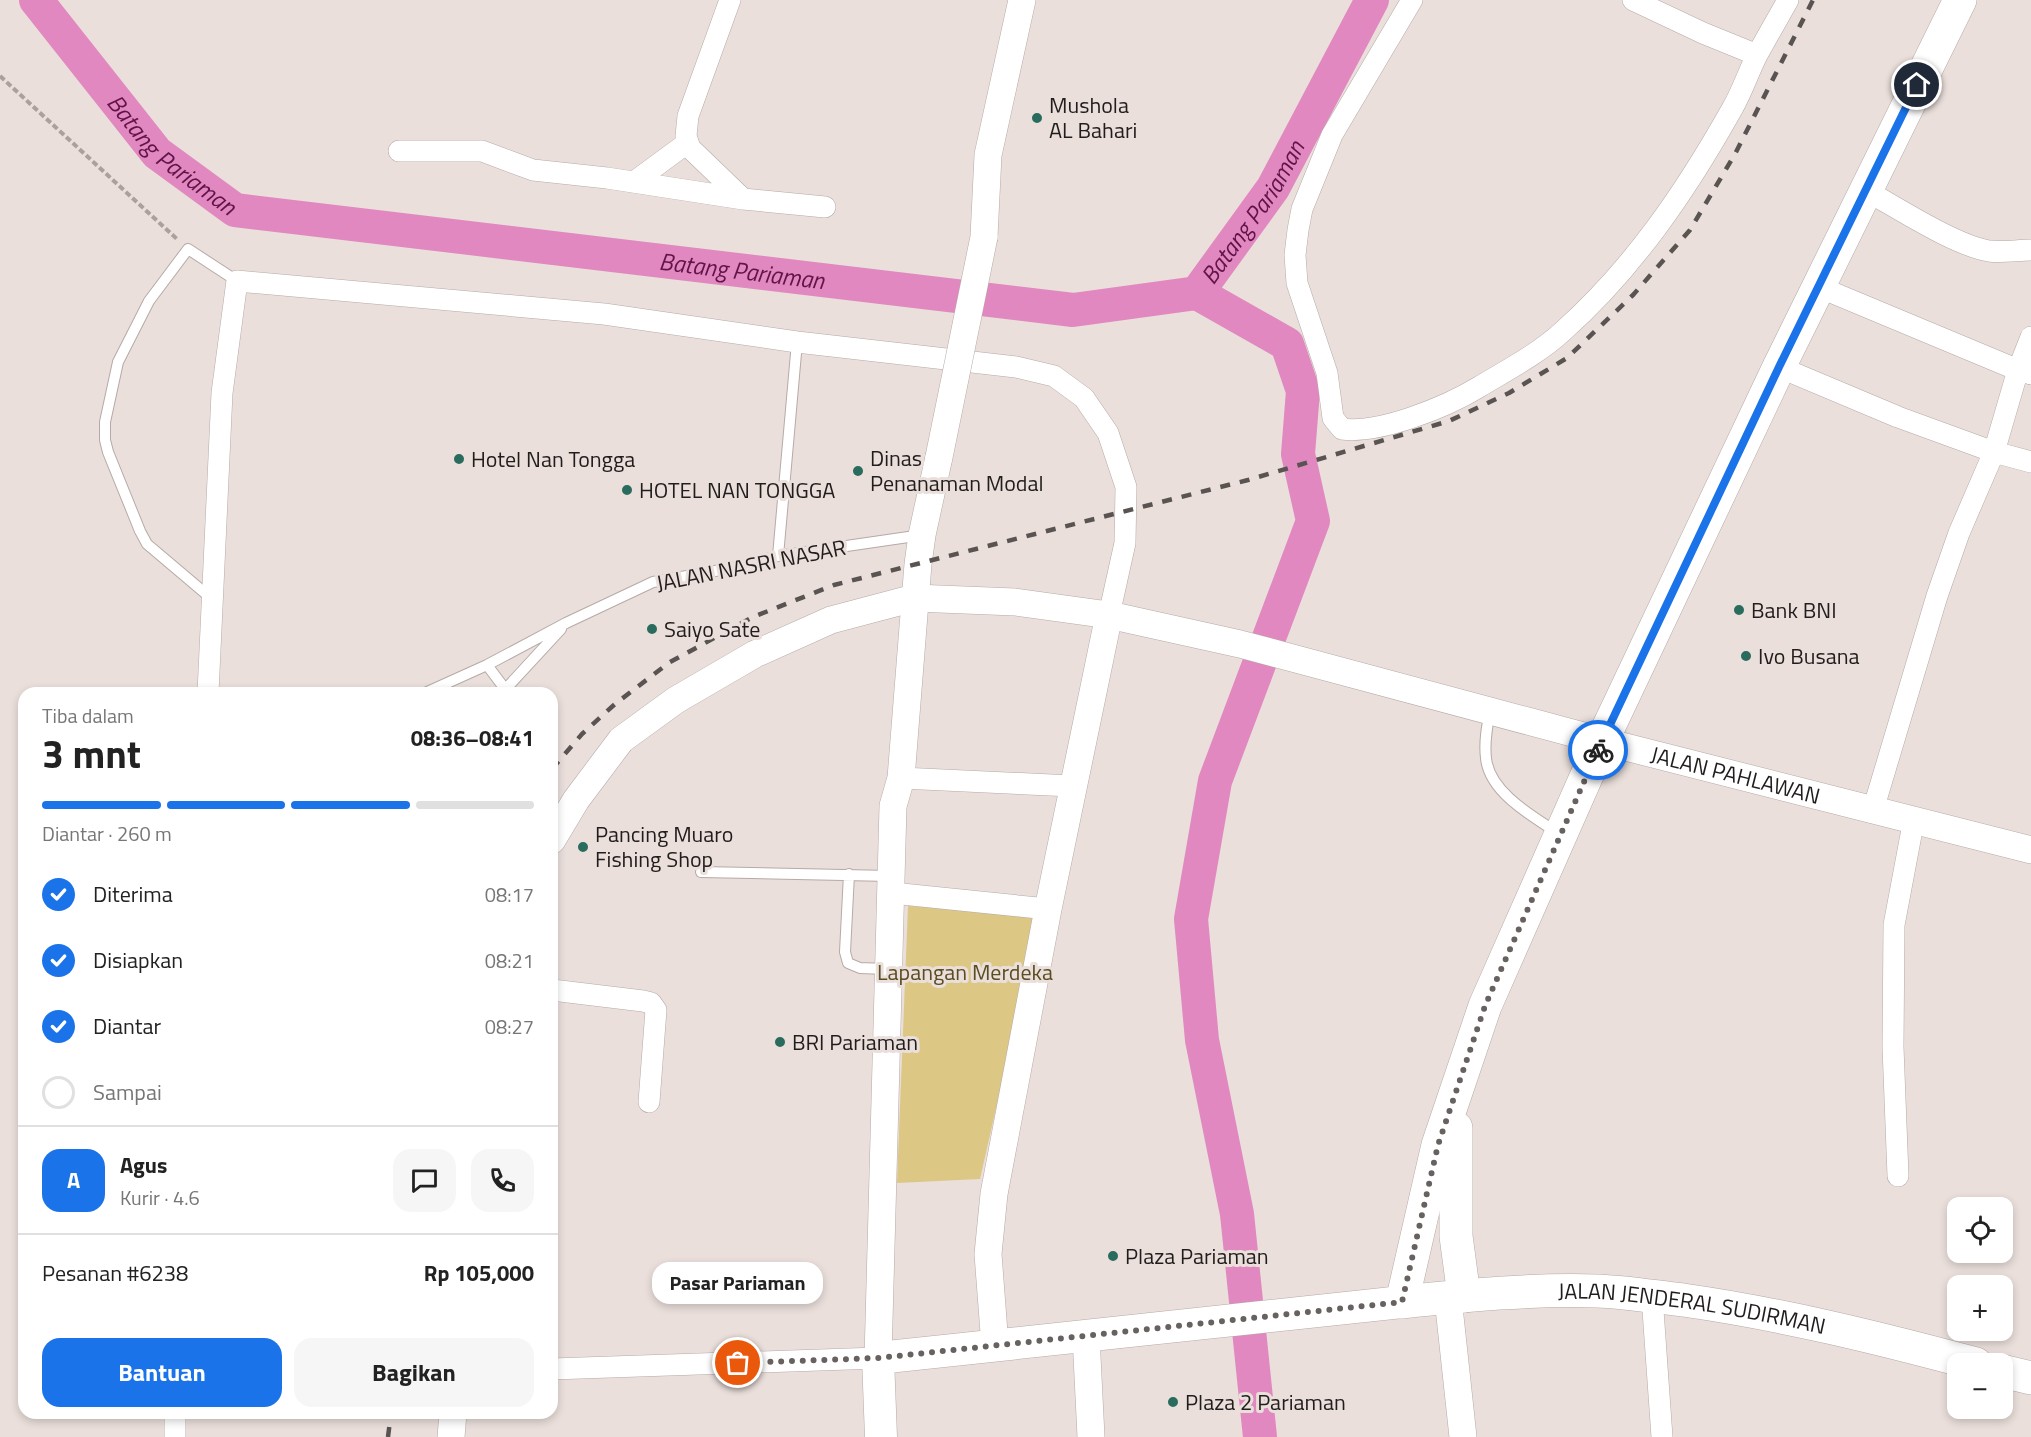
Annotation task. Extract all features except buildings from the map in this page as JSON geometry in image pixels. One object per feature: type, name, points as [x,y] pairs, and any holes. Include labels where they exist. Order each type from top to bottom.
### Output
[{"type":"main road","points":[[881,1437],[878,1358],[1402,1302],[1438,1145],[1485,1006],[1602,741],[1779,367],[1959,0]]},
{"type":"main road","points":[[1456,1297],[1455,1153],[1458,1084]]},
{"type":"main road","name":"JALAN JENDERAL SUDIRMAN","points":[[1402,1302],[1456,1297],[1598,1291],[1652,1296],[1743,1308],[1878,1337],[1947,1356]]},
{"type":"main road","points":[[2013,1374],[2031,1378]]},
{"type":"street","points":[[730,0],[688,116],[686,136],[687,143],[710,169],[743,199]]},
{"type":"street","points":[[558,1369],[878,1358],[893,806],[902,778],[914,598],[922,535],[984,237],[988,155],[1022,0]]},
{"type":"street","points":[[1412,0],[1332,135],[1302,208],[1298,230],[1295,255],[1297,283],[1327,374],[1333,418],[1342,429],[1357,431],[1389,423],[1423,414],[1460,399],[1562,333],[1619,276],[1670,212],[1734,106],[1757,55],[1788,0]]},
{"type":"street","points":[[1633,0],[1757,55]]},
{"type":"street","points":[[634,182],[687,143]]},
{"type":"street","points":[[399,151],[482,151],[533,170],[634,182],[743,199],[825,207]]},
{"type":"street","points":[[1865,190],[1972,245],[1989,250],[2031,250]]},
{"type":"street","points":[[208,687],[222,393],[237,281],[604,314],[797,342],[1016,368],[1054,376],[1084,398],[1108,434],[1126,487],[1125,543],[1072,786],[993,1194],[988,1254],[994,1346]]},
{"type":"street","points":[[1819,287],[2024,372]]},
{"type":"street","points":[[1873,810],[1944,576],[1959,532],[1994,452],[2024,372],[2031,337]]},
{"type":"street","points":[[1779,367],[1898,417],[1994,452],[2031,462]]},
{"type":"street","name":"JALAN PAHLAWAN","points":[[558,830],[576,800],[621,740],[676,700],[755,654],[831,620],[914,598],[1015,602],[1109,615],[1240,644],[1602,741],[2031,850]]},
{"type":"street","points":[[902,778],[1072,786]]},
{"type":"street","points":[[1898,1176],[1893,1047],[1894,925],[1914,819]]},
{"type":"street","points":[[891,884],[1048,909]]},
{"type":"street","points":[[558,991],[643,1001],[651,1004],[656,1010],[649,1102]]},
{"type":"street","points":[[1652,1296],[1662,1437]]},
{"type":"street","points":[[1456,1297],[1463,1437]]},
{"type":"street","points":[[1086,1336],[1091,1437]]},
{"type":"street","points":[[175,1419],[175,1437]]},
{"type":"street","points":[[451,1437],[452,1419]]},
{"type":"lane","points":[[212,599],[147,544],[112,462],[105,440],[105,422],[118,362],[149,301],[188,249],[237,281]]},
{"type":"lane","points":[[778,556],[797,342]]},
{"type":"lane","name":"JALAN NASRI NASAR","points":[[438,687],[653,582],[743,566],[778,556],[922,535]]},
{"type":"lane","points":[[507,687],[566,623]]},
{"type":"lane","points":[[487,665],[501,687]]},
{"type":"lane","points":[[1490,710],[1486,733],[1486,760],[1495,783],[1522,810],[1561,835]]},
{"type":"lane","points":[[701,872],[849,874],[891,884]]},
{"type":"lane","points":[[849,874],[845,952],[848,963],[860,968],[888,969]]},
{"type":"path","points":[[0,76],[188,249]]},
{"type":"green space","name":"Lapangan Merdeka","points":[[908,906],[1040,914],[980,1179],[897,1183]]},
{"type":"waterway","name":"Batang Pariaman","points":[[36,0],[157,153],[235,210],[1073,310],[1197,293],[1273,188],[1372,0]]},
{"type":"waterway","points":[[1197,293],[1287,344],[1303,391],[1298,454],[1313,521],[1215,781],[1191,919],[1202,1040],[1237,1214],[1260,1437]]},
{"type":"railway","points":[[558,762],[582,734],[615,704],[670,662],[753,617],[834,585],[1248,480],[1449,421],[1509,393],[1567,358],[1633,295],[1690,230],[1735,154],[1813,0]]},
{"type":"railway","points":[[388,1437],[390,1419]]},
{"type":"way so far","points":[[738,1363],[878,1358],[1402,1302],[1438,1145],[1485,1006],[1598,750]]},
{"type":"place","name":"Mushola AL Bahari","points":[[1037,118]]},
{"type":"place","name":"Hotel Nan Tongga","points":[[459,459]]},
{"type":"place","name":"Dinas Penanaman Modal","points":[[858,471]]},
{"type":"place","name":"HOTEL NAN TONGGA","points":[[627,490]]},
{"type":"place","name":"Bank BNI","points":[[1739,610]]},
{"type":"place","name":"Saiyo Sate","points":[[652,629]]},
{"type":"place","name":"Ivo Busana","points":[[1746,656]]},
{"type":"place","name":"Pancing Muaro Fishing Shop","points":[[583,847]]},
{"type":"place","name":"BRI Pariaman","points":[[780,1042]]},
{"type":"place","name":"Plaza Pariaman","points":[[1113,1256]]},
{"type":"place","name":"Pasar Pariaman","points":[[738,1363]]},
{"type":"place","name":"Plaza 2 Pariaman","points":[[1173,1402]]},
{"type":"route","points":[[1598,750],[1779,367],[1917,85]]}]
